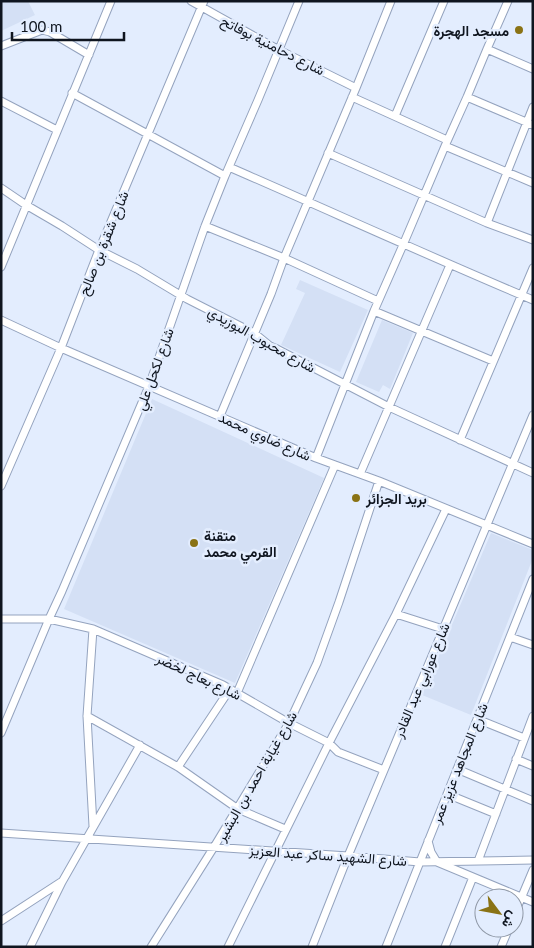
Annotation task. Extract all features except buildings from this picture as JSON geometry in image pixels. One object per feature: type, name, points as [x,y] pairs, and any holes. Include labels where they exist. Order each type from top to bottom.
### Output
[{"type":"street","points":[[1,267],[111,1]]},
{"type":"street","name":"شارع دحامنية بوفاتح","points":[[191,1],[203,4],[279,50],[356,88]]},
{"type":"street","name":"شارع لكحل علي","points":[[1,733],[149,386],[205,226],[299,1]]},
{"type":"street","points":[[220,416],[391,1]]},
{"type":"street","points":[[395,116],[444,1]]},
{"type":"street","points":[[316,458],[374,310],[508,1]]},
{"type":"street","name":"شارع شقرة بن صالح","points":[[1,486],[62,348],[99,250],[203,4]]},
{"type":"street","points":[[1,46],[42,30],[50,32],[90,54]]},
{"type":"street","points":[[487,49],[533,68]]},
{"type":"street","points":[[72,93],[225,176]]},
{"type":"street","points":[[352,97],[533,183]]},
{"type":"street","points":[[467,97],[530,124]]},
{"type":"street","points":[[1,101],[58,130]]},
{"type":"street","points":[[487,223],[530,124],[533,107]]},
{"type":"street","points":[[328,153],[487,223],[533,240]]},
{"type":"street","points":[[229,167],[450,266],[533,300]]},
{"type":"street","name":"شارع محبوب البوزيدي","points":[[1,188],[99,250],[254,333],[277,350],[389,407],[533,473]]},
{"type":"street","points":[[205,226],[284,258],[378,301]]},
{"type":"street","points":[[360,474],[450,266]]},
{"type":"street","points":[[460,440],[533,268]]},
{"type":"street","points":[[374,310],[493,361]]},
{"type":"street","name":"شارع ضاوي محمد","points":[[1,320],[316,458],[379,481],[533,544]]},
{"type":"street","name":"شارع عورابي عبد القادر","points":[[312,947],[348,856],[533,415]]},
{"type":"street","points":[[178,767],[234,691],[336,465]]},
{"type":"street","name":"شارع غيابة احمد بن البشير","points":[[151,947],[289,723],[320,654],[379,481]]},
{"type":"street","points":[[228,947],[328,743],[396,614],[446,509]]},
{"type":"street","name":"شارع المجاهد عزيز عمر","points":[[386,947],[533,579]]},
{"type":"street","points":[[396,614],[443,629]]},
{"type":"street","name":"شارع بعاج لخضر","points":[[1,618],[49,619],[94,629],[234,691],[328,743],[338,752],[384,770]]},
{"type":"street","points":[[93,827],[87,716],[94,629]]},
{"type":"street","points":[[510,637],[533,645]]},
{"type":"street","points":[[87,716],[178,767],[238,808],[286,829]]},
{"type":"street","points":[[478,861],[524,738],[531,728],[533,716]]},
{"type":"street","points":[[477,719],[524,738]]},
{"type":"street","points":[[30,947],[62,882],[140,745]]},
{"type":"street","points":[[516,760],[533,766]]},
{"type":"street","points":[[457,769],[533,801]]},
{"type":"street","points":[[447,794],[496,814]]},
{"type":"street","name":"شارع الشهيد ساكر عبد العزيز","points":[[1,833],[420,862],[533,860]]},
{"type":"street","points":[[428,841],[431,852],[437,862],[499,888]]},
{"type":"street","points":[[524,890],[533,870]]},
{"type":"street","points":[[445,947],[473,877]]},
{"type":"street","points":[[1,921],[62,882]]},
{"type":"shaded area","points":[[1,1],[28,1],[35,15],[1,31]]},
{"type":"shaded area","points":[[300,280],[368,310],[340,372],[281,345],[305,293],[296,289]]},
{"type":"shaded area","points":[[382,320],[413,333],[390,389],[383,385],[379,392],[356,382]]},
{"type":"shaded area","name":"متقنة القرمي محمد","points":[[152,399],[324,478],[235,683],[64,609]]},
{"type":"shaded area","points":[[491,533],[533,550],[533,558],[471,715],[422,695]]},
{"type":"place","name":"مسجد الهجرة","points":[[519,30]]},
{"type":"place","name":"بريد الجزائر","points":[[356,498]]},
{"type":"place","name":"متقنة القرمي محمد","points":[[194,543]]}]
